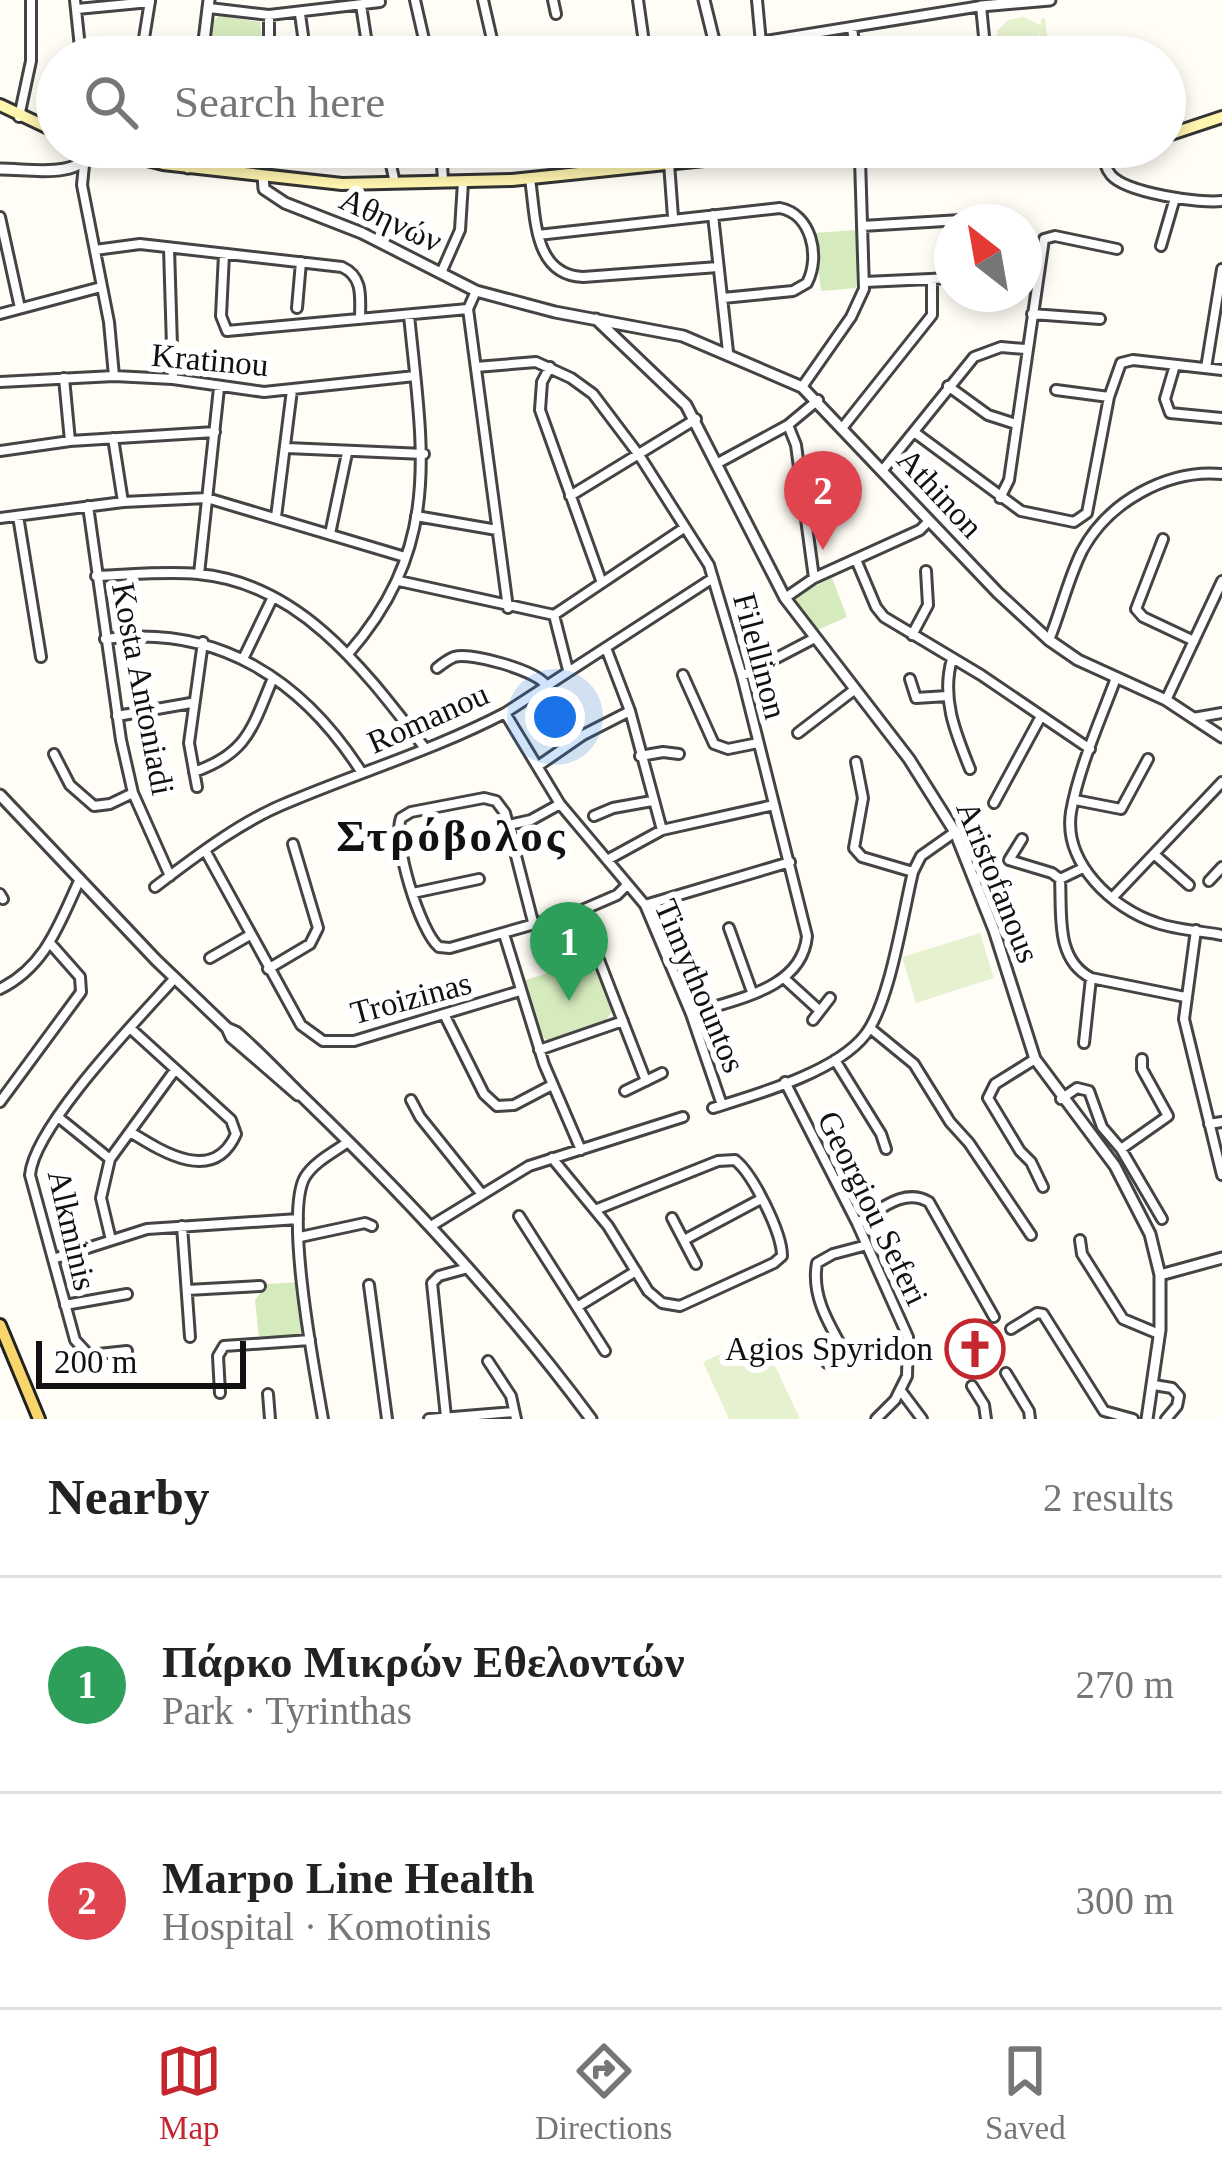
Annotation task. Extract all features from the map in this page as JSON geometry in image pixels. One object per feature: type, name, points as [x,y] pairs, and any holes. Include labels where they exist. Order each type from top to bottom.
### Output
[{"type":"main road","points":[[0,105],[36,124]]},
{"type":"main road","points":[[1186,129],[1222,118]]},
{"type":"main road","points":[[196,168],[342,184],[530,179],[626,168]]},
{"type":"main road","points":[[0,1325],[39,1419]]},
{"type":"street","points":[[19,117],[31,62],[32,0]]},
{"type":"street","points":[[415,0],[423,36]]},
{"type":"street","points":[[483,0],[491,36]]},
{"type":"street","points":[[553,0],[556,14]]},
{"type":"street","points":[[638,0],[644,36]]},
{"type":"street","points":[[704,0],[713,36]]},
{"type":"street","points":[[757,0],[760,36]]},
{"type":"street","points":[[803,36],[943,5],[1050,0]]},
{"type":"street","points":[[79,36],[76,4],[150,1],[144,36]]},
{"type":"street","points":[[205,36],[209,4],[269,15],[380,2]]},
{"type":"street","points":[[361,4],[366,36]]},
{"type":"street","points":[[981,6],[984,36]]},
{"type":"street","points":[[300,14],[303,36]]},
{"type":"street","points":[[268,36],[269,15]]},
{"type":"street","points":[[852,28],[853,36]]},
{"type":"street","points":[[0,169],[74,168]]},
{"type":"street","points":[[84,168],[82,185],[114,376]]},
{"type":"street","points":[[391,168],[394,183]]},
{"type":"street","points":[[442,168],[443,182]]},
{"type":"street","points":[[669,168],[673,218]]},
{"type":"street","points":[[802,387],[855,310],[865,283],[860,168]]},
{"type":"street","points":[[1107,168],[1115,179],[1174,198],[1222,202]]},
{"type":"street","points":[[70,169],[82,185]]},
{"type":"street","name":"Αθηνών","points":[[263,176],[264,188],[285,203],[362,233],[476,292],[601,320]]},
{"type":"street","points":[[530,179],[541,249],[553,267],[573,277],[718,267]]},
{"type":"street","points":[[441,273],[460,230],[463,182]]},
{"type":"street","points":[[1161,246],[1174,198]]},
{"type":"street","points":[[538,235],[780,208],[798,214],[808,228],[810,243],[813,269],[807,283],[794,291],[723,298]]},
{"type":"street","points":[[713,214],[728,352]]},
{"type":"street","points":[[0,217],[20,308]]},
{"type":"street","points":[[862,226],[934,222]]},
{"type":"street","points":[[1042,244],[1048,236],[1118,249]]},
{"type":"street","points":[[95,250],[129,244],[342,267],[359,285],[360,319]]},
{"type":"street","points":[[170,248],[173,379]]},
{"type":"street","points":[[224,254],[221,316],[227,332],[468,309]]},
{"type":"street","points":[[297,308],[301,262]]},
{"type":"street","points":[[1206,368],[1222,269]]},
{"type":"street","points":[[844,427],[932,315],[932,280],[865,283]]},
{"type":"street","points":[[0,314],[101,287]]},
{"type":"street","points":[[476,292],[468,309],[508,608]]},
{"type":"street","points":[[1000,498],[1009,480],[1032,314],[1100,319]]},
{"type":"street","points":[[348,654],[375,623],[399,581],[416,516],[424,454],[409,315]]},
{"type":"street","name":"Athinon","points":[[601,320],[683,336],[802,387],[928,522],[1049,640],[1078,660],[1166,700],[1220,733]]},
{"type":"street","name":"Aristofanous","points":[[601,320],[696,419],[784,598],[933,793],[955,832],[994,931],[1035,1059],[1127,1186],[1150,1234],[1160,1275],[1160,1334],[1147,1419]]},
{"type":"street","points":[[882,471],[948,386],[982,352],[1001,346],[1025,349]]},
{"type":"street","points":[[914,432],[1000,498],[1038,516],[1074,522],[1087,513],[1109,397],[1121,363],[1133,359],[1222,370]]},
{"type":"street","points":[[476,367],[536,362],[550,367],[542,382],[540,410],[602,583]]},
{"type":"street","points":[[1174,365],[1165,399],[1170,413],[1222,418]]},
{"type":"street","name":"Filellinon","points":[[550,367],[593,394],[639,455],[713,578],[808,936],[800,963],[785,979]]},
{"type":"street","name":"Kratinou","points":[[0,382],[114,376],[173,379],[219,388],[292,390],[415,376]]},
{"type":"street","points":[[64,378],[70,440]]},
{"type":"street","points":[[948,386],[988,415],[1016,424]]},
{"type":"street","points":[[199,574],[219,388]]},
{"type":"street","points":[[276,517],[292,390]]},
{"type":"street","points":[[1056,390],[1109,397]]},
{"type":"street","points":[[718,463],[788,425],[818,400]]},
{"type":"street","points":[[570,496],[696,419]]},
{"type":"street","points":[[788,425],[796,446],[814,578]]},
{"type":"street","points":[[0,451],[70,440],[215,432]]},
{"type":"street","points":[[112,438],[123,502]]},
{"type":"street","points":[[287,448],[424,454]]},
{"type":"street","points":[[330,535],[347,453]]},
{"type":"street","points":[[1049,640],[1081,553],[1104,522],[1154,486],[1184,475],[1222,474]]},
{"type":"street","points":[[0,518],[123,502],[207,498],[405,557]]},
{"type":"street","name":"Kosta Antoniadi","points":[[88,506],[104,639],[133,793],[170,876]]},
{"type":"street","points":[[18,516],[41,657]]},
{"type":"street","points":[[416,516],[497,530]]},
{"type":"street","points":[[784,598],[814,578],[857,562],[928,522]]},
{"type":"street","points":[[399,581],[554,615],[684,528]]},
{"type":"street","points":[[1163,538],[1136,611],[1194,641]]},
{"type":"street","points":[[857,562],[875,607],[887,620],[1090,749]]},
{"type":"street","points":[[912,635],[928,605],[926,571]]},
{"type":"street","points":[[96,576],[199,574],[227,579],[302,612],[348,654],[424,748]]},
{"type":"street","name":"Romanou","points":[[155,887],[286,802],[473,730],[505,713],[713,578]]},
{"type":"street","points":[[1166,700],[1222,581]]},
{"type":"street","points":[[244,657],[272,599]]},
{"type":"street","points":[[554,615],[568,670]]},
{"type":"street","points":[[104,639],[155,635],[203,642],[244,657],[343,741],[362,773]]},
{"type":"street","points":[[742,676],[813,639]]},
{"type":"street","points":[[197,788],[188,743],[203,642]]},
{"type":"street","points":[[606,648],[630,711],[662,830]]},
{"type":"street","points":[[436,668],[456,656],[468,657],[534,674],[545,684]]},
{"type":"street","points":[[952,659],[947,696],[970,769]]},
{"type":"street","points":[[683,675],[714,745],[728,749],[758,743]]},
{"type":"street","points":[[193,772],[220,763],[244,746],[273,678]]},
{"type":"street","points":[[1116,678],[1075,800],[1071,832],[1083,868],[1112,897],[1159,924],[1222,935]]},
{"type":"street","points":[[910,679],[916,698],[947,696]]},
{"type":"street","points":[[798,733],[854,690]]},
{"type":"street","points":[[117,716],[191,703]]},
{"type":"street","points":[[538,766],[630,711]]},
{"type":"street","name":"Timythountos","points":[[505,713],[560,804],[645,905],[691,1014],[718,1106],[785,1081]]},
{"type":"street","points":[[1193,718],[1222,713]]},
{"type":"street","points":[[994,802],[1040,718]]},
{"type":"street","points":[[54,754],[70,785],[94,806],[133,793]]},
{"type":"street","points":[[640,756],[679,754]]},
{"type":"street","points":[[1075,800],[1120,809],[1148,759]]},
{"type":"street","points":[[856,762],[863,798],[854,848],[862,857],[913,872]]},
{"type":"street","points":[[1112,897],[1222,782]]},
{"type":"street","points":[[0,795],[176,978],[265,1057],[431,1226],[543,1355],[591,1419]]},
{"type":"street","points":[[533,922],[501,805],[490,798],[406,815],[399,822],[397,834],[413,893],[434,944],[450,948],[504,934],[580,910],[617,895],[626,886]]},
{"type":"street","points":[[594,817],[613,808],[652,801]]},
{"type":"street","points":[[508,825],[531,820],[560,804]]},
{"type":"street","points":[[607,860],[662,830],[774,805]]},
{"type":"street","points":[[785,1081],[835,1060],[870,1028],[913,872],[921,856],[955,832]]},
{"type":"street","points":[[1022,839],[1009,860],[1060,880],[1066,951],[1072,964],[1091,978],[1185,997]]},
{"type":"street","points":[[268,968],[310,944],[318,928],[293,844]]},
{"type":"street","name":"Troizinas","points":[[206,852],[301,1025],[323,1041],[355,1041],[520,992]]},
{"type":"street","points":[[1154,854],[1189,886]]},
{"type":"street","points":[[645,905],[790,862]]},
{"type":"street","points":[[1209,880],[1222,867]]},
{"type":"street","points":[[1060,880],[1083,868]]},
{"type":"street","points":[[0,989],[38,963],[81,877]]},
{"type":"street","points":[[413,893],[478,879]]},
{"type":"street","points":[[580,910],[646,1081]]},
{"type":"street","points":[[729,928],[752,992]]},
{"type":"street","points":[[1196,930],[1184,1019],[1216,1123],[1222,1175]]},
{"type":"street","points":[[504,934],[539,1050],[580,1150]]},
{"type":"street","points":[[210,958],[250,935]]},
{"type":"street","points":[[0,1102],[81,992],[80,977],[50,943]]},
{"type":"street","name":"Alkminis","points":[[128,1352],[89,1355],[80,1350],[30,1174],[31,1158],[58,1117],[176,978]]},
{"type":"street","points":[[1084,1043],[1091,978]]},
{"type":"street","points":[[691,1014],[785,979],[820,1011]]},
{"type":"street","points":[[814,1020],[830,998]]},
{"type":"street","points":[[445,1016],[484,1094],[496,1106],[514,1105],[552,1085]]},
{"type":"street","points":[[539,1050],[623,1021]]},
{"type":"street","points":[[130,1028],[231,1120],[236,1134],[220,1156],[197,1162],[171,1158],[132,1133]]},
{"type":"street","points":[[870,1028],[907,1055],[1031,1235]]},
{"type":"street","points":[[1121,1149],[1165,1121],[1168,1112],[1142,1069],[1142,1058]]},
{"type":"street","points":[[1035,1059],[995,1084],[988,1097],[1043,1187]]},
{"type":"street","points":[[835,1060],[886,1149]]},
{"type":"street","points":[[111,1240],[101,1198],[110,1159],[175,1070]]},
{"type":"street","points":[[625,1091],[662,1073]]},
{"type":"street","name":"Georgiou Seferi","points":[[785,1081],[857,1222],[908,1337],[909,1360],[901,1391]]},
{"type":"street","points":[[1061,1099],[1077,1088],[1089,1091],[1097,1120],[1121,1149],[1162,1219]]},
{"type":"street","points":[[411,1100],[419,1117],[481,1193]]},
{"type":"street","points":[[58,1117],[110,1159]]},
{"type":"street","points":[[431,1226],[481,1193],[552,1159],[683,1117]]},
{"type":"street","points":[[323,1419],[299,1237],[300,1192],[305,1176],[350,1141]]},
{"type":"street","points":[[552,1159],[596,1210],[656,1299],[680,1306],[782,1256],[781,1242],[761,1199],[735,1160],[718,1161],[596,1210]]},
{"type":"street","points":[[857,1222],[905,1196],[929,1202],[994,1317]]},
{"type":"street","points":[[684,1240],[761,1199]]},
{"type":"street","points":[[519,1216],[605,1351]]},
{"type":"street","points":[[672,1218],[696,1264]]},
{"type":"street","points":[[52,1259],[148,1229],[298,1220]]},
{"type":"street","points":[[299,1237],[365,1223],[372,1226]]},
{"type":"street","points":[[182,1226],[190,1337]]},
{"type":"street","points":[[1080,1240],[1082,1254],[1123,1318],[1160,1334]]},
{"type":"street","points":[[827,1363],[844,1352],[822,1312],[817,1263],[867,1245]]},
{"type":"street","points":[[1160,1275],[1222,1258]]},
{"type":"street","points":[[446,1418],[432,1283],[439,1276],[468,1268]]},
{"type":"street","points":[[577,1307],[636,1271]]},
{"type":"street","points":[[369,1285],[387,1419]]},
{"type":"street","points":[[187,1290],[260,1286]]},
{"type":"street","points":[[65,1306],[127,1294]]},
{"type":"street","points":[[1011,1328],[1036,1312],[1043,1314],[1103,1411],[1133,1419]]},
{"type":"street","points":[[220,1394],[218,1356],[224,1346],[310,1340]]},
{"type":"street","points":[[428,1419],[515,1416],[500,1374],[488,1361]]},
{"type":"street","points":[[1006,1373],[1030,1419]]},
{"type":"street","points":[[1154,1385],[1172,1388],[1179,1396],[1166,1419]]},
{"type":"street","points":[[972,1386],[987,1412],[986,1419]]},
{"type":"street","points":[[876,1419],[901,1391],[922,1419]]},
{"type":"street","points":[[268,1394],[270,1419]]},
{"type":"green space","points":[[219,16],[260,22],[262,36],[210,36],[211,23]]},
{"type":"green space","points":[[1023,17],[1041,25],[1045,18],[1047,36],[1040,36],[1039,30],[1039,36],[997,36],[1008,20]]},
{"type":"green space","points":[[857,230],[856,288],[821,291],[814,233]]},
{"type":"green space","points":[[832,578],[847,617],[815,631],[795,605],[796,595]]},
{"type":"green space","points":[[980,933],[994,978],[916,1003],[902,957]]},
{"type":"green space","points":[[594,958],[612,1011],[603,1025],[548,1042],[523,981]]},
{"type":"green space","points":[[302,1282],[308,1329],[301,1335],[259,1338],[255,1300],[267,1284]]},
{"type":"green space","points":[[761,1336],[800,1419],[729,1419],[703,1362]]},
{"type":"place","name":"Marpo Line Health","points":[[823,550]]},
{"type":"place","name":"Πάρκο Μικρών Εθελοντών","points":[[569,1001]]},
{"type":"place","name":"Agios Spyridon","points":[[975,1349]]},
{"type":"district","name":"Στρόβολος","points":[[452,836]]}]
